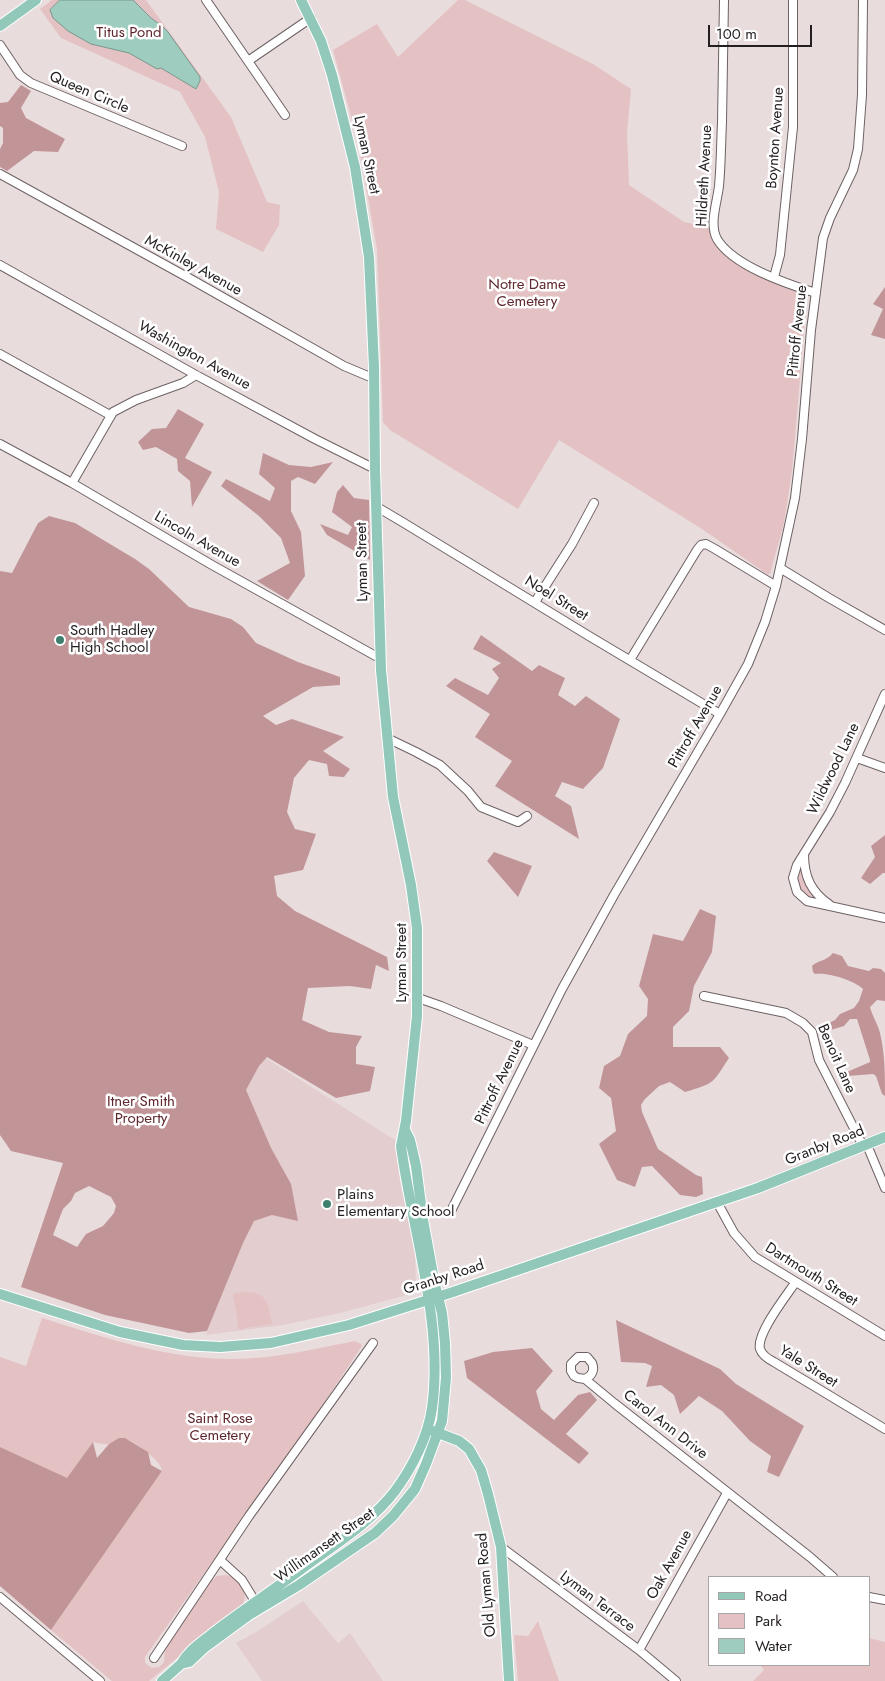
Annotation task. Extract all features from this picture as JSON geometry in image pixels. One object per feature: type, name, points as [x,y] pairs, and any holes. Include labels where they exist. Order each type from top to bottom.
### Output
[{"type":"main road","points":[[0,26],[36,0]]},
{"type":"main road","name":"Lyman Street","points":[[301,0],[322,41],[332,75],[355,166],[370,272],[375,379],[375,469],[380,659],[393,797],[415,908],[418,998],[405,1130],[401,1146],[405,1175],[433,1298]]},
{"type":"main road","name":"Granby Road","points":[[0,1294],[120,1332],[183,1345],[220,1347],[258,1345],[297,1338],[349,1325],[433,1298],[784,1179],[885,1137]]},
{"type":"main road","name":"Willimansett Street","points":[[258,1606],[379,1508],[395,1491],[407,1472],[426,1429],[432,1410],[434,1379],[433,1298]]},
{"type":"main road","name":"Willimansett Street","points":[[162,1681],[181,1664],[188,1653],[375,1532],[393,1516],[415,1489],[442,1421],[446,1378],[442,1314],[433,1298]]},
{"type":"main road","name":"Old Lyman Road","points":[[426,1429],[464,1445],[475,1458],[488,1494],[501,1547],[509,1681]]},
{"type":"street","points":[[206,0],[285,115]]},
{"type":"street","name":"Hildreth Avenue","points":[[724,0],[720,161],[714,230],[719,241],[733,256],[747,265],[794,286],[816,293]]},
{"type":"street","name":"Boynton Avenue","points":[[774,277],[780,255],[793,128],[793,0]]},
{"type":"street","name":"Pittroff Avenue","points":[[451,1211],[534,1045],[602,916],[720,714],[758,642],[776,586],[791,519],[797,480],[809,346],[823,238],[853,170],[858,149],[863,67],[863,0]]},
{"type":"street","points":[[248,61],[311,18]]},
{"type":"street","name":"Queen Circle","points":[[0,45],[22,77],[31,83],[182,146]]},
{"type":"street","name":"McKinley Avenue","points":[[0,174],[344,366],[375,379]]},
{"type":"street","name":"Washington Avenue","points":[[0,265],[196,375],[322,443],[375,469]]},
{"type":"street","points":[[0,354],[110,415]]},
{"type":"street","points":[[72,483],[110,415],[124,405],[183,383],[196,375]]},
{"type":"street","name":"Lincoln Avenue","points":[[0,444],[72,483],[219,570],[380,659]]},
{"type":"street","points":[[535,602],[572,544],[594,503]]},
{"type":"street","name":"Noel Street","points":[[376,507],[404,522],[720,714]]},
{"type":"street","points":[[630,660],[697,550],[704,544],[776,586]]},
{"type":"street","points":[[780,568],[885,630]]},
{"type":"street","name":"Wildwood Lane","points":[[885,694],[857,758],[830,812],[797,865],[794,874],[797,892],[803,899],[812,903],[885,918]]},
{"type":"street","points":[[387,738],[440,765],[468,791],[481,807],[518,822],[527,816]]},
{"type":"street","points":[[857,758],[885,768]]},
{"type":"street","name":"Wildwood Lane","points":[[804,854],[805,868],[810,885],[816,894],[832,906]]},
{"type":"street","name":"Benoit Lane","points":[[704,996],[786,1012],[810,1029],[814,1035],[819,1060],[885,1188]]},
{"type":"street","points":[[418,998],[534,1045]]},
{"type":"street","name":"Dartmouth Street","points":[[716,1202],[734,1233],[747,1250],[761,1262],[885,1336]]},
{"type":"street","name":"Yale Street","points":[[794,1283],[763,1334],[760,1344],[761,1352],[781,1367],[885,1429]]},
{"type":"street","points":[[154,1658],[220,1560],[373,1343]]},
{"type":"street","name":"Carol Ann Drive","points":[[586,1379],[832,1576]]},
{"type":"street","name":"Oak Avenue","points":[[639,1650],[727,1493]]},
{"type":"street","name":"Lyman Terrace","points":[[501,1547],[639,1650],[676,1681]]},
{"type":"street","points":[[220,1560],[242,1580],[258,1606]]},
{"type":"street","points":[[870,1597],[885,1600]]},
{"type":"street","points":[[0,1598],[100,1681]]},
{"type":"shaded area","name":"Plains Elementary School","points":[[264,1057],[395,1140],[401,1188],[410,1218],[415,1253],[416,1288],[407,1295],[340,1313],[283,1325],[206,1335],[249,1213],[246,1090]]},
{"type":"shaded area","points":[[303,1601],[338,1643],[350,1633],[383,1681],[262,1681],[236,1643],[258,1631]]},
{"type":"green space","name":"Titus Pond","points":[[52,0],[146,0],[231,117],[267,202],[280,205],[279,225],[263,252],[216,229],[219,192],[205,137],[180,92],[61,38],[40,9]]},
{"type":"green space","name":"Notre Dame Cemetery","points":[[458,0],[465,0],[593,64],[631,89],[627,132],[629,185],[684,222],[708,227],[715,244],[730,260],[755,275],[795,291],[804,299],[806,309],[792,471],[784,523],[770,574],[767,574],[702,529],[559,440],[518,509],[390,430],[383,422],[377,249],[358,142],[333,50],[377,24],[398,57]]},
{"type":"green space","points":[[21,85],[31,91],[21,108],[26,118],[65,139],[58,152],[34,151],[7,171],[0,167],[3,128],[0,126],[0,103],[8,102]]},
{"type":"green space","points":[[885,287],[885,339],[871,335],[883,309],[873,304]]},
{"type":"green space","points":[[178,409],[204,424],[185,458],[212,472],[192,507],[190,481],[178,471],[177,459],[156,447],[143,450],[138,442],[152,429],[166,428]]},
{"type":"green space","points":[[263,453],[289,465],[311,467],[333,462],[315,484],[298,477],[291,481],[291,511],[301,532],[305,576],[288,600],[257,581],[290,563],[281,538],[259,516],[221,486],[226,479],[270,501],[275,488],[259,474]]},
{"type":"green space","points":[[343,485],[354,498],[369,500],[370,560],[327,535],[320,524],[348,535],[352,527],[332,512],[337,492]]},
{"type":"green space","name":"Itner Smith Property","points":[[49,516],[75,523],[149,569],[189,607],[231,619],[243,627],[256,643],[298,662],[340,677],[340,685],[313,687],[263,716],[276,725],[292,719],[344,737],[323,751],[350,769],[344,777],[329,776],[327,764],[309,760],[294,778],[287,812],[295,829],[316,834],[303,870],[274,876],[277,896],[295,911],[387,957],[389,971],[376,965],[371,989],[350,986],[308,988],[302,1020],[329,1032],[362,1036],[356,1047],[356,1064],[375,1067],[370,1091],[336,1098],[267,1057],[259,1066],[246,1090],[271,1148],[291,1184],[298,1221],[272,1215],[254,1221],[207,1331],[189,1333],[105,1315],[21,1287],[63,1163],[11,1151],[0,1135],[0,571],[12,573],[38,523]],"holes":[[[89,1186],[111,1197],[116,1206],[114,1213],[103,1226],[86,1234],[77,1247],[53,1235],[63,1209],[71,1201],[75,1193]]]},
{"type":"green space","points":[[481,635],[532,671],[539,665],[565,678],[558,695],[575,706],[586,696],[620,719],[603,768],[583,789],[562,782],[555,796],[571,806],[579,839],[495,786],[512,761],[475,737],[490,714],[446,686],[455,678],[488,695],[499,678],[492,669],[501,663],[473,649]]},
{"type":"green space","points":[[885,835],[885,873],[870,884],[861,878],[875,857],[871,846]]},
{"type":"green space","points":[[494,852],[532,866],[518,897],[487,861]]},
{"type":"green space","points":[[800,866],[806,883],[816,900],[812,901],[798,886],[797,878]]},
{"type":"green space","points":[[700,909],[716,916],[712,952],[694,986],[689,1011],[673,1027],[673,1047],[720,1047],[729,1058],[716,1078],[708,1084],[685,1092],[670,1082],[659,1086],[641,1105],[642,1112],[658,1149],[696,1175],[702,1177],[703,1194],[696,1197],[680,1195],[652,1166],[642,1167],[635,1187],[617,1180],[599,1144],[616,1131],[611,1098],[599,1088],[604,1066],[620,1056],[628,1034],[647,1016],[648,999],[639,986],[653,934],[683,941]]},
{"type":"green space","points":[[833,953],[842,956],[848,966],[869,971],[873,968],[881,969],[885,973],[885,1001],[877,1000],[870,1007],[882,1041],[885,1096],[882,1094],[876,1076],[873,1074],[848,1076],[847,1072],[870,1062],[857,1019],[850,1019],[844,1026],[824,1032],[821,1030],[821,1027],[835,1020],[840,1014],[854,1008],[859,1001],[863,989],[840,977],[815,974],[813,972],[812,966]]},
{"type":"green space","points":[[251,1292],[262,1296],[268,1304],[272,1324],[241,1330],[237,1327],[233,1294]]},
{"type":"green space","name":"Saint Rose Cemetery","points":[[42,1318],[156,1351],[203,1358],[260,1358],[355,1341],[362,1346],[309,1425],[145,1657],[145,1663],[152,1668],[159,1667],[164,1662],[165,1650],[211,1581],[217,1576],[226,1575],[232,1577],[243,1588],[245,1597],[243,1605],[238,1611],[211,1630],[149,1681],[112,1681],[51,1630],[162,1471],[153,1457],[124,1438],[107,1444],[93,1442],[67,1479],[0,1447],[0,1357],[26,1366]]},
{"type":"green space","points":[[616,1320],[720,1369],[736,1384],[804,1426],[779,1477],[767,1472],[771,1456],[750,1441],[722,1411],[699,1396],[680,1414],[674,1395],[661,1385],[646,1387],[652,1366],[645,1363],[621,1362]]},
{"type":"green space","points":[[532,1348],[553,1371],[536,1391],[541,1409],[554,1420],[578,1395],[590,1392],[597,1400],[566,1434],[589,1453],[579,1464],[467,1378],[464,1361],[493,1352]]},
{"type":"green space","points":[[119,1438],[125,1438],[148,1452],[151,1465],[162,1471],[51,1630],[0,1586],[0,1447],[67,1478],[93,1442],[97,1458],[109,1444]]},
{"type":"green space","points":[[538,1621],[559,1681],[518,1681],[514,1635],[528,1636]]},
{"type":"green space","points":[[870,1638],[885,1642],[885,1681],[753,1681],[764,1670],[761,1666],[870,1666]]},
{"type":"water","name":"Titus Pond","points":[[60,0],[133,0],[168,32],[200,77],[196,89],[161,68],[157,69],[129,53],[91,44],[68,31],[53,18],[50,10]]},
{"type":"place","name":"South Hadley High School","points":[[60,640]]},
{"type":"place","name":"Plains Elementary School","points":[[327,1204]]}]
